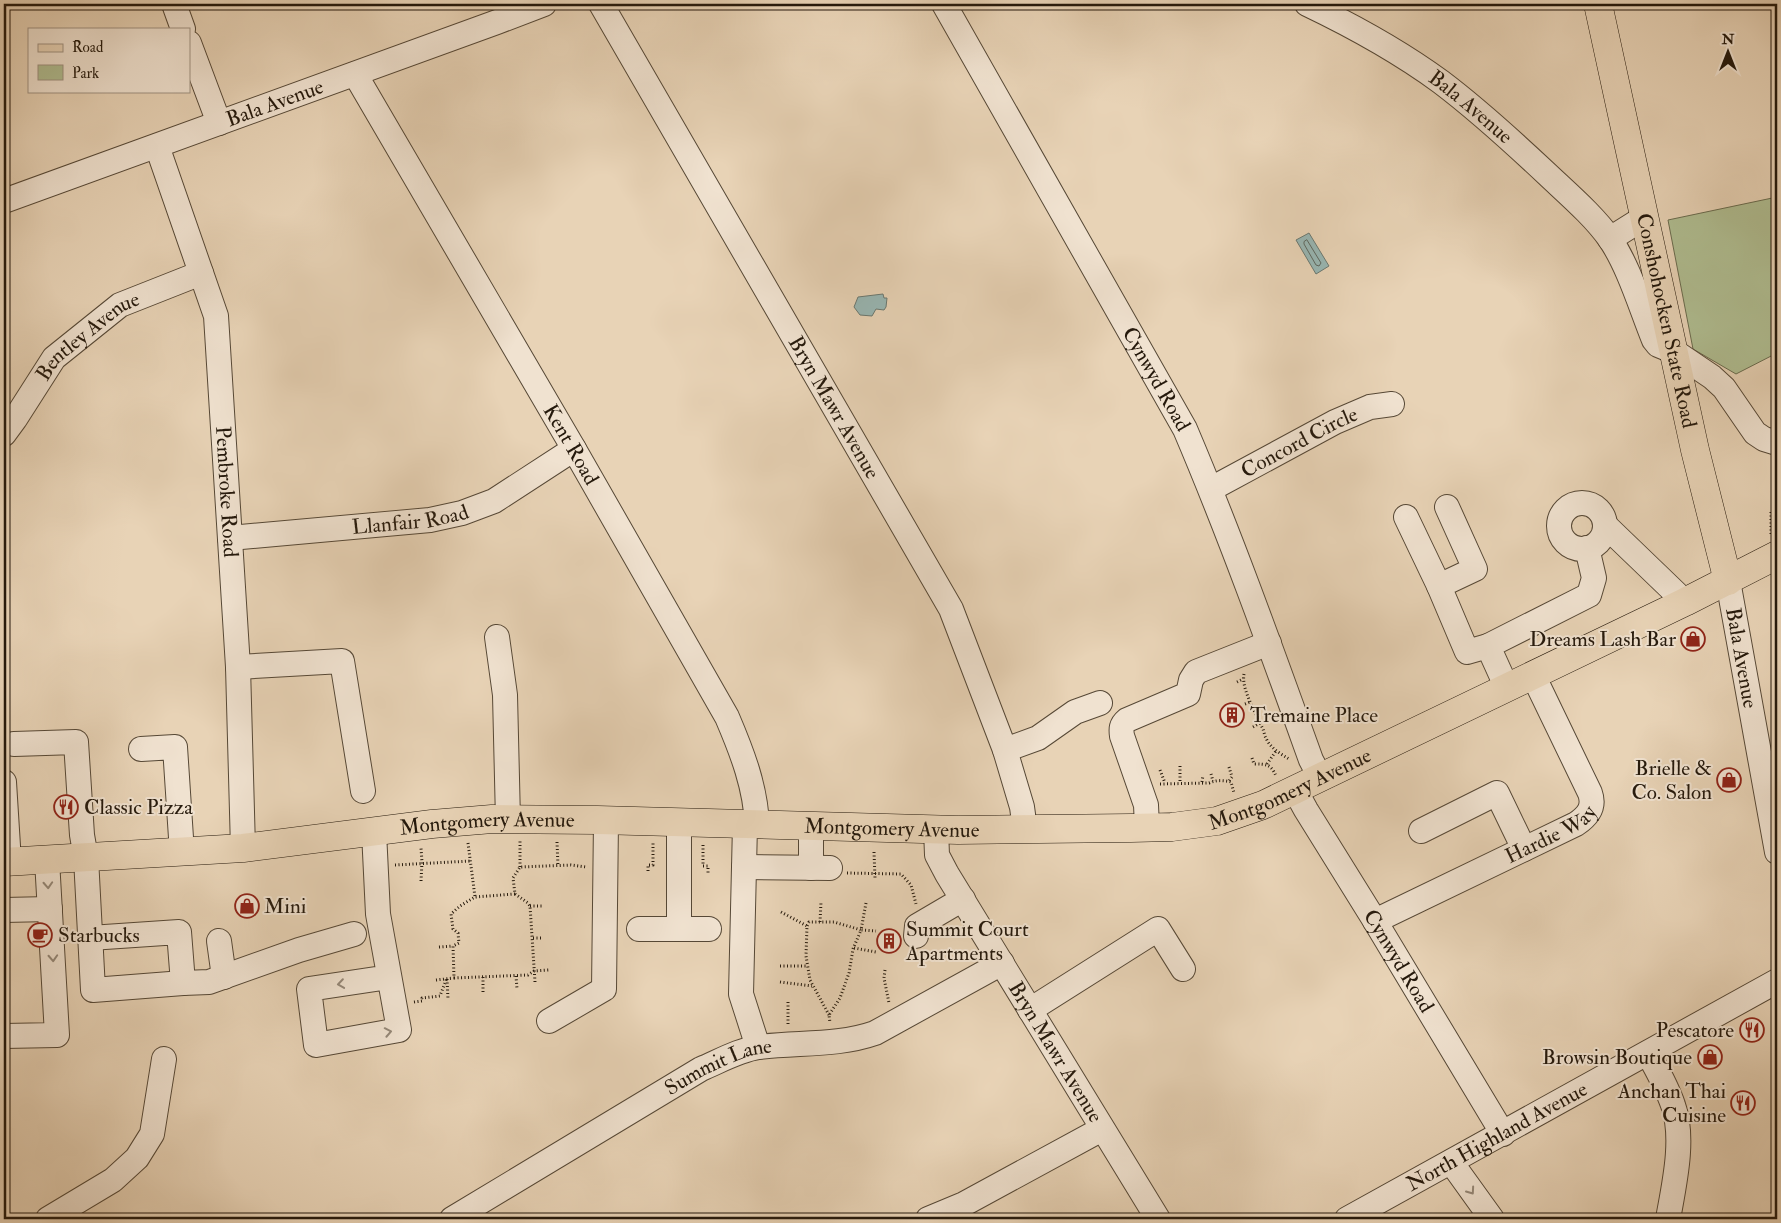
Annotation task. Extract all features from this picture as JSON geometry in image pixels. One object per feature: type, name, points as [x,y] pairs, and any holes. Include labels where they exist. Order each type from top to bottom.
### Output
[{"type":"main road","name":"Conshohocken State Road","points":[[1598,4],[1696,450],[1728,581]]},
{"type":"main road","points":[[1728,581],[1774,544]]},
{"type":"main road","name":"Montgomery Avenue","points":[[7,862],[243,848],[432,824],[492,819],[514,830],[606,821],[751,826],[1025,829],[1172,827],[1217,821],[1263,805],[1286,784],[1320,777],[1728,581]]},
{"type":"street","points":[[174,4],[183,28]]},
{"type":"street","name":"Bryn Mawr Avenue","points":[[601,4],[950,609],[1005,750],[1022,807],[1025,829]]},
{"type":"street","name":"Cynwyd Road","points":[[944,4],[1185,429],[1211,489],[1311,760],[1320,777]]},
{"type":"street","name":"Bala Avenue","points":[[1307,4],[1395,52],[1439,81],[1481,114],[1523,151],[1567,193],[1610,239],[1622,259],[1654,340],[1663,349],[1675,352],[1701,368],[1724,388],[1755,433],[1764,439],[1777,443]]},
{"type":"street","name":"Bala Avenue","points":[[4,201],[355,74],[528,6]]},
{"type":"street","points":[[190,46],[219,124]]},
{"type":"street","name":"Kent Road","points":[[355,74],[574,449],[727,717],[742,753],[756,803],[744,867],[741,994],[758,1047]]},
{"type":"street","name":"Pembroke Road","points":[[157,146],[216,316],[238,667],[243,848]]},
{"type":"street","points":[[1610,239],[1645,217]]},
{"type":"street","name":"Bentley Avenue","points":[[4,434],[54,358],[120,305],[201,273]]},
{"type":"street","name":"Concord Circle","points":[[1211,489],[1335,422],[1370,407],[1392,404]]},
{"type":"street","name":"Llanfair Road","points":[[230,538],[430,520],[462,514],[494,501],[574,449]]},
{"type":"street","points":[[1605,525],[1601,540],[1595,545],[1587,548],[1574,548],[1562,539],[1558,524],[1563,511],[1576,503],[1590,504],[1601,512],[1605,525],[1684,602]]},
{"type":"street","points":[[1439,586],[1475,569],[1447,507]]},
{"type":"street","points":[[1406,517],[1468,652],[1488,646],[1589,595],[1594,578],[1587,548]]},
{"type":"street","name":"Bala Avenue","points":[[1728,581],[1777,852]]},
{"type":"street","points":[[497,637],[505,695],[514,830]]},
{"type":"street","points":[[1147,827],[1146,805],[1122,736],[1123,724],[1127,720],[1188,694],[1191,680],[1196,672],[1269,643]]},
{"type":"street","points":[[1488,646],[1507,688]]},
{"type":"street","points":[[238,667],[342,661],[363,791]]},
{"type":"street","name":"Hardie Way","points":[[1375,921],[1582,820],[1590,812],[1593,804],[1590,793],[1533,675]]},
{"type":"street","points":[[1005,750],[1038,738],[1075,712],[1100,702]]},
{"type":"street","points":[[14,744],[76,742],[82,835],[86,858],[93,990],[209,982],[298,950],[354,934]]},
{"type":"street","points":[[141,748],[175,747],[182,853]]},
{"type":"street","points":[[4,782],[7,862]]},
{"type":"street","name":"Cynwyd Road","points":[[1286,784],[1306,810],[1375,921],[1503,1134]]},
{"type":"street","points":[[1421,831],[1497,793],[1524,849]]},
{"type":"street","points":[[549,1021],[604,989],[606,821]]},
{"type":"street","points":[[679,823],[679,929]]},
{"type":"street","points":[[744,867],[820,868],[811,827]]},
{"type":"street","name":"Bryn Mawr Avenue","points":[[936,829],[937,855],[1102,1130],[1158,1219]]},
{"type":"street","points":[[374,832],[378,914],[390,978],[399,1030],[316,1045],[309,988],[390,978]]},
{"type":"street","points":[[4,1036],[57,1034],[47,860]]},
{"type":"street","points":[[919,930],[963,899]]},
{"type":"street","points":[[4,910],[50,909]]},
{"type":"street","points":[[639,928],[709,928]]},
{"type":"street","points":[[1030,1010],[1158,929],[1183,969]]},
{"type":"street","points":[[90,938],[179,932],[183,983]]},
{"type":"street","points":[[219,941],[224,977]]},
{"type":"street","name":"Summit Lane","points":[[452,1219],[701,1069],[737,1053],[758,1047],[857,1039],[875,1033],[1002,963]]},
{"type":"street","name":"North Highland Avenue","points":[[1347,1219],[1777,981]]},
{"type":"street","points":[[1648,1053],[1674,1106],[1679,1129],[1678,1152],[1668,1219]]},
{"type":"street","points":[[48,1219],[113,1180],[137,1158],[152,1134],[164,1059]]},
{"type":"street","points":[[928,1219],[964,1204],[1102,1130]]},
{"type":"street","points":[[1451,1162],[1492,1219]]},
{"type":"path","points":[[1774,544],[1771,512],[1777,510]]},
{"type":"path","points":[[1245,669],[1243,679],[1250,702],[1266,739],[1276,751],[1292,760]]},
{"type":"path","points":[[1238,682],[1243,679]]},
{"type":"path","points":[[1245,704],[1250,702]]},
{"type":"path","points":[[1253,727],[1260,723]]},
{"type":"path","points":[[1268,764],[1276,751]]},
{"type":"path","points":[[1252,758],[1254,764],[1268,764],[1286,784]]},
{"type":"path","points":[[1180,766],[1180,783]]},
{"type":"path","points":[[1229,767],[1232,777],[1229,781],[1234,794]]},
{"type":"path","points":[[1160,770],[1165,784]]},
{"type":"path","points":[[1211,774],[1213,781]]},
{"type":"path","points":[[1202,775],[1202,782]]},
{"type":"path","points":[[1139,784],[1229,781]]},
{"type":"path","points":[[514,830],[520,867],[513,878],[515,894]]},
{"type":"path","points":[[468,841],[475,897]]},
{"type":"path","points":[[648,871],[648,865],[653,865],[653,844]]},
{"type":"path","points":[[557,845],[558,866]]},
{"type":"path","points":[[703,845],[704,866],[708,866],[708,873]]},
{"type":"path","points":[[421,848],[421,881]]},
{"type":"path","points":[[874,852],[875,876]]},
{"type":"path","points":[[394,865],[422,862],[471,861]]},
{"type":"path","points":[[520,867],[605,867]]},
{"type":"path","points":[[820,868],[839,873],[875,876],[901,874],[911,884],[919,930]]},
{"type":"path","points":[[439,947],[453,946],[459,943],[458,933],[453,929],[451,914],[460,906],[475,897],[515,894],[530,906],[535,982]]},
{"type":"path","points":[[820,922],[821,902]]},
{"type":"path","points":[[829,1015],[840,998],[849,973],[854,948],[861,930],[866,903]]},
{"type":"path","points":[[530,906],[544,906]]},
{"type":"path","points":[[781,912],[807,926]]},
{"type":"path","points":[[830,1029],[829,1015],[813,986],[807,966],[807,926],[809,922],[834,922],[861,930],[876,931]]},
{"type":"path","points":[[533,938],[542,938]]},
{"type":"path","points":[[453,946],[454,978]]},
{"type":"path","points":[[854,948],[876,952]]},
{"type":"path","points":[[780,966],[807,966]]},
{"type":"path","points":[[436,980],[528,975],[534,971],[549,970]]},
{"type":"path","points":[[885,970],[884,978],[887,1000],[892,1008]]},
{"type":"path","points":[[516,976],[517,988]]},
{"type":"path","points":[[483,977],[483,994]]},
{"type":"path","points":[[394,1002],[422,1001],[422,998],[440,996],[447,978]]},
{"type":"path","points":[[447,978],[448,999]]},
{"type":"path","points":[[780,982],[813,986]]},
{"type":"path","points":[[788,1002],[788,1030]]},
{"type":"green space","points":[[1777,197],[1777,353],[1736,374],[1693,349],[1668,220]]},
{"type":"water","points":[[1309,233],[1329,266],[1316,274],[1296,240]]},
{"type":"water","points":[[883,294],[884,298],[887,298],[886,307],[884,310],[876,309],[872,316],[860,315],[854,307],[858,297]]},
{"type":"place","name":"Dreams Lash Bar","points":[[1693,639]]},
{"type":"place","name":"Tremaine Place","points":[[1232,715]]},
{"type":"place","name":"Brielle & Co. Salon","points":[[1729,780]]},
{"type":"place","name":"Classic Pizza","points":[[66,807]]},
{"type":"place","name":"Mini","points":[[247,906]]},
{"type":"place","name":"Starbucks","points":[[40,935]]},
{"type":"place","name":"Summit Court Apartments","points":[[889,941]]},
{"type":"place","name":"Pescatore","points":[[1752,1030]]},
{"type":"place","name":"Browsin Boutique","points":[[1710,1057]]},
{"type":"place","name":"Anchan Thai Cuisine","points":[[1743,1103]]}]
